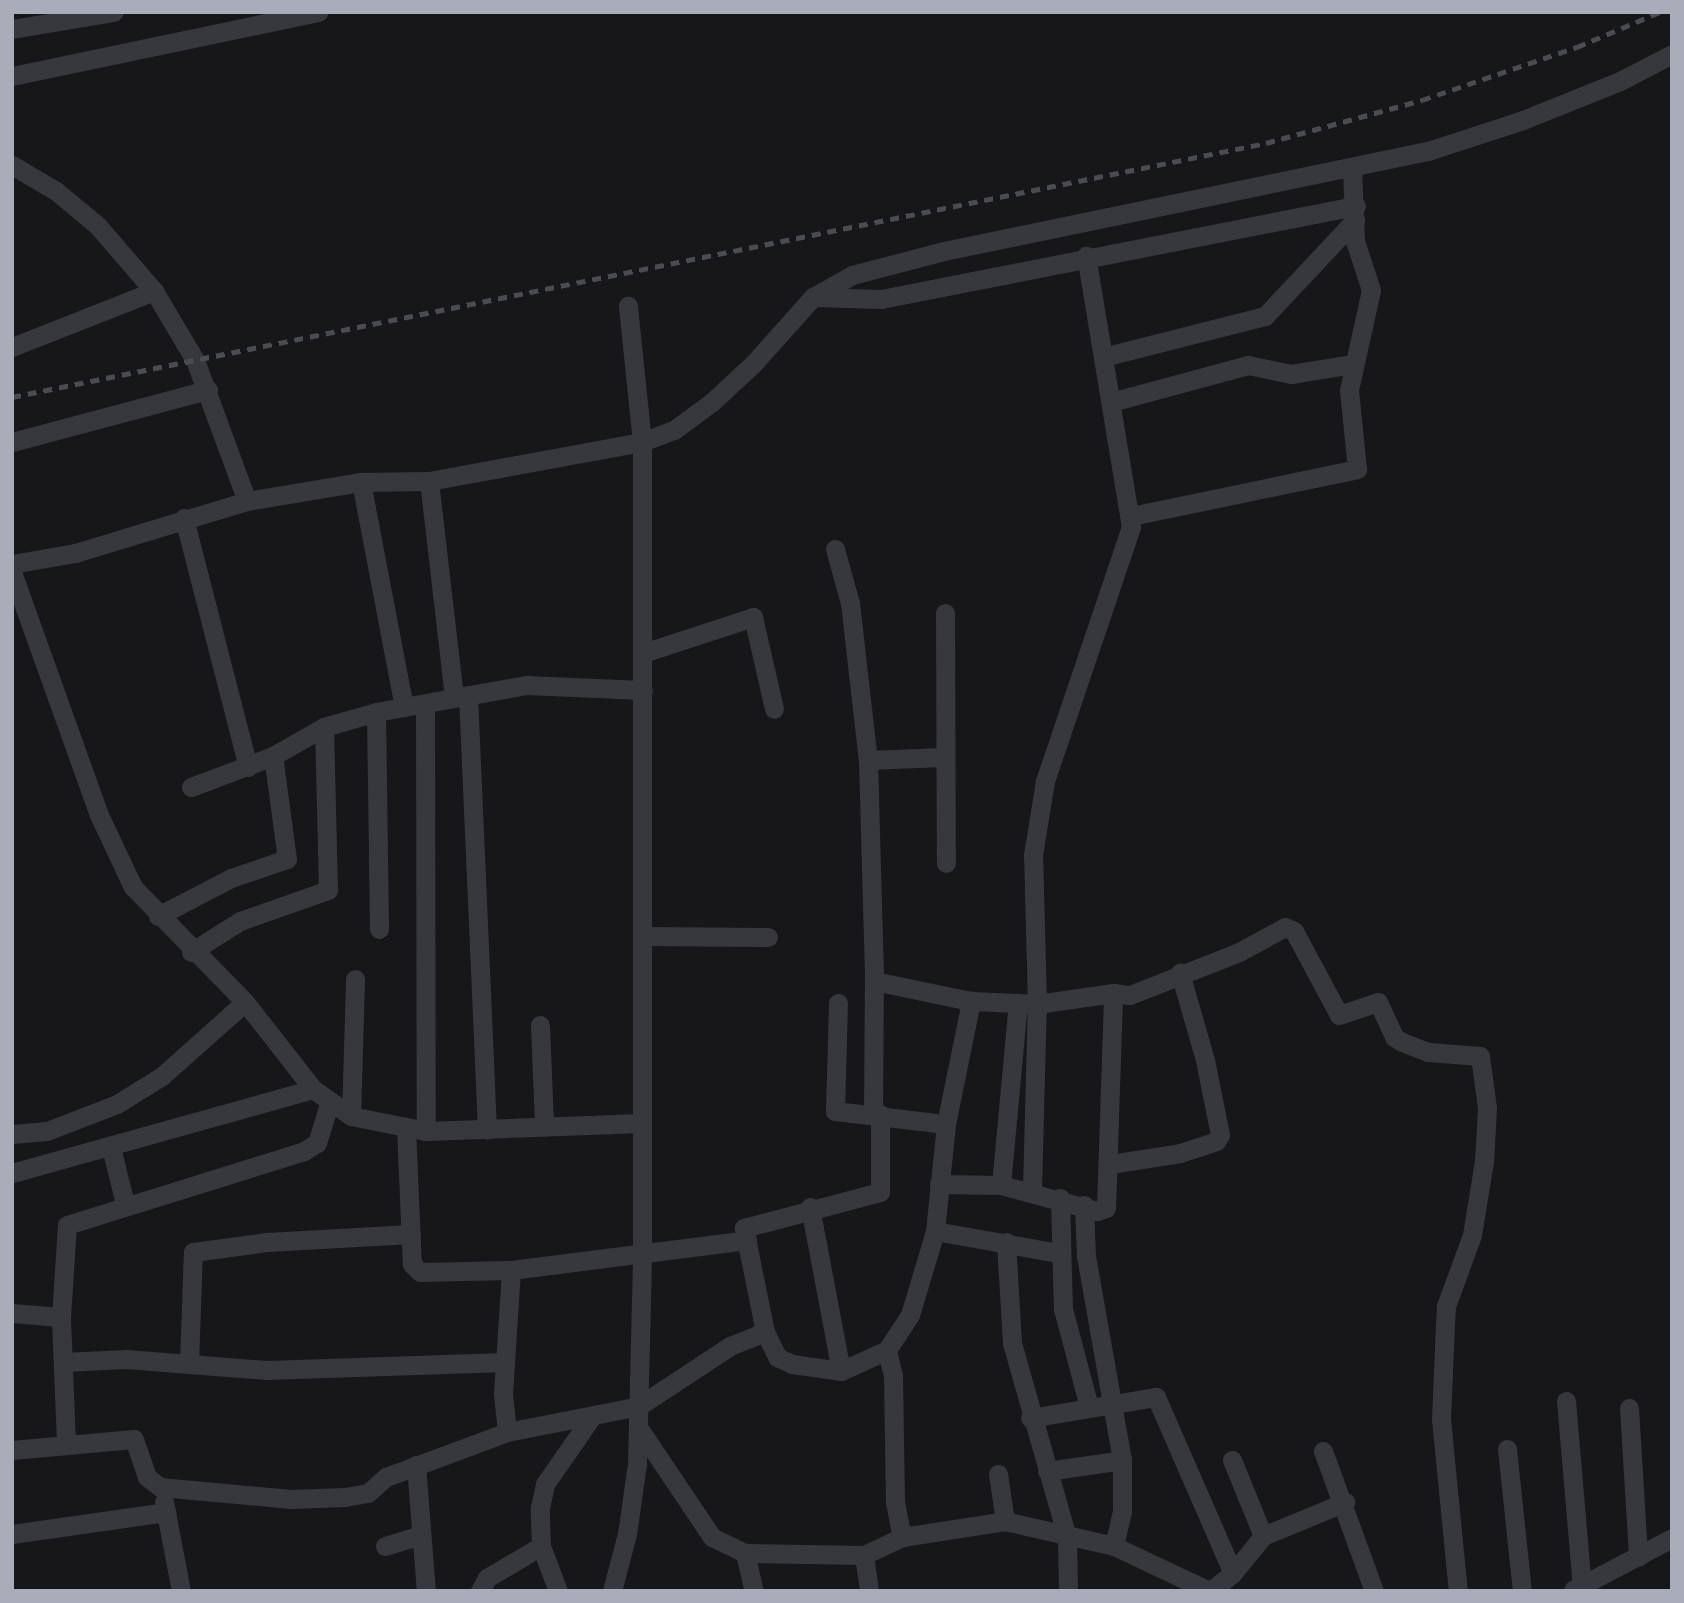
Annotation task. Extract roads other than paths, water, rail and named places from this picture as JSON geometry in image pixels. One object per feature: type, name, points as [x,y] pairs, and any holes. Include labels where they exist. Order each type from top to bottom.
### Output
[{"type":"street","points":[[12,29],[114,12]]},
{"type":"street","points":[[12,76],[318,12]]},
{"type":"street","points":[[12,564],[75,553],[247,501],[361,482],[429,481],[642,442],[674,429],[712,402],[754,363],[813,297],[852,275],[932,253],[1352,170],[1523,120],[1620,82],[1672,54]]},
{"type":"street","points":[[12,165],[56,191],[97,225],[154,291],[208,390],[247,501]]},
{"type":"street","points":[[1130,516],[1353,472],[1357,463],[1349,390],[1353,365],[1364,337],[1371,290],[1355,241],[1356,213],[1352,170]]},
{"type":"street","points":[[813,297],[881,299],[1086,256],[1356,213]]},
{"type":"street","points":[[1103,357],[1254,322],[1265,316],[1356,213]]},
{"type":"street","points":[[1032,1190],[1027,1004],[1034,855],[1045,781],[1128,542],[1130,516],[1086,256]]},
{"type":"street","points":[[12,348],[154,291]]},
{"type":"street","points":[[612,1591],[627,1534],[638,1427],[642,1252],[642,442],[628,306]]},
{"type":"street","points":[[1111,402],[1248,365],[1298,374],[1353,365]]},
{"type":"street","points":[[12,442],[208,390]]},
{"type":"street","points":[[429,481],[461,697],[487,1130]]},
{"type":"street","points":[[361,482],[404,707]]},
{"type":"street","points":[[184,518],[248,767]]},
{"type":"street","points":[[835,548],[850,603],[868,760],[880,1192],[810,1207],[745,1227],[765,1332],[777,1357],[811,1369],[841,1371],[887,1350],[910,1315],[935,1231],[946,1124],[971,1000]]},
{"type":"street","points":[[12,572],[99,815],[133,887],[191,952],[245,1002],[313,1089],[351,1115],[416,1130],[487,1130],[544,1125],[642,1123]]},
{"type":"street","points":[[945,613],[943,757],[946,863]]},
{"type":"street","points":[[643,653],[753,617],[774,709]]},
{"type":"street","points":[[191,787],[273,756],[324,727],[376,712],[526,685],[643,690]]},
{"type":"street","points":[[425,705],[412,1264],[420,1272],[511,1270],[747,1240]]},
{"type":"street","points":[[376,712],[379,929]]},
{"type":"street","points":[[191,952],[240,920],[328,890],[324,727]]},
{"type":"street","points":[[158,916],[231,878],[287,859],[273,756]]},
{"type":"street","points":[[868,760],[943,757]]},
{"type":"street","points":[[874,981],[971,1000],[1027,1004],[1113,993],[1146,992],[1180,973],[1239,952],[1285,927],[1294,931],[1339,1015],[1378,1002],[1394,1037],[1402,1042],[1428,1052],[1474,1052],[1484,1065],[1484,1161],[1472,1235],[1446,1306],[1441,1431],[1458,1591]]},
{"type":"street","points":[[644,936],[768,937]]},
{"type":"street","points":[[1110,1164],[1180,1153],[1216,1141],[1220,1135],[1205,1060],[1180,973]]},
{"type":"street","points":[[351,1115],[355,979]]},
{"type":"street","points":[[939,1184],[1001,1185],[1032,1190],[1097,1211],[1106,1208],[1110,1164],[1113,993]]},
{"type":"street","points":[[12,1134],[47,1130],[117,1104],[162,1076],[245,1002]]},
{"type":"street","points":[[838,1003],[835,1111],[946,1124]]},
{"type":"street","points":[[1001,1185],[1027,1004]]},
{"type":"street","points":[[540,1025],[544,1125]]},
{"type":"street","points":[[12,1173],[313,1089]]},
{"type":"street","points":[[66,1443],[61,1317],[65,1227],[125,1204],[311,1148],[317,1143],[330,1101]]},
{"type":"street","points":[[111,1147],[125,1204]]},
{"type":"street","points":[[1060,1198],[1059,1252],[1069,1339],[1089,1407]]},
{"type":"street","points":[[1084,1205],[1088,1270],[1122,1460],[1122,1511],[1114,1546]]},
{"type":"street","points":[[810,1207],[841,1371]]},
{"type":"street","points":[[935,1231],[1059,1252]]},
{"type":"street","points":[[189,1364],[193,1252],[267,1242],[411,1234]]},
{"type":"street","points":[[1006,1242],[1012,1343],[1030,1418],[1066,1537],[1068,1587]]},
{"type":"street","points":[[507,1433],[505,1362],[511,1270]]},
{"type":"street","points":[[12,1313],[61,1317]]},
{"type":"street","points":[[12,1450],[66,1443],[134,1439],[147,1477],[160,1488],[291,1499],[345,1497],[368,1493],[380,1480],[507,1433],[639,1406],[730,1346],[765,1332]]},
{"type":"street","points":[[887,1350],[893,1375],[895,1502],[902,1537]]},
{"type":"street","points":[[63,1362],[126,1359],[267,1370],[505,1362]]},
{"type":"street","points":[[1030,1418],[1150,1396],[1158,1400],[1233,1573]]},
{"type":"street","points":[[1566,1401],[1577,1588],[1672,1538]]},
{"type":"street","points":[[1629,1408],[1638,1557]]},
{"type":"street","points":[[558,1591],[541,1546],[545,1484],[593,1415]]},
{"type":"street","points":[[638,1427],[712,1537],[746,1553],[864,1555],[902,1537],[1005,1521],[1114,1546],[1210,1591],[1233,1573],[1264,1536],[1345,1502]]},
{"type":"street","points":[[1507,1449],[1522,1591]]},
{"type":"street","points":[[1323,1451],[1345,1502],[1374,1591]]},
{"type":"street","points":[[1047,1471],[1122,1460]]},
{"type":"street","points":[[1232,1460],[1264,1536]]},
{"type":"street","points":[[416,1465],[426,1591]]},
{"type":"street","points":[[998,1474],[1005,1521]]},
{"type":"street","points":[[160,1488],[181,1591]]},
{"type":"street","points":[[12,1534],[166,1512]]},
{"type":"street","points":[[385,1546],[421,1535]]},
{"type":"street","points":[[480,1591],[487,1578],[541,1546]]},
{"type":"street","points":[[746,1553],[754,1591]]},
{"type":"street","points":[[864,1555],[869,1591]]},
{"type":"railway","points":[[12,397],[1266,143],[1422,100],[1577,47],[1660,12]]}]
